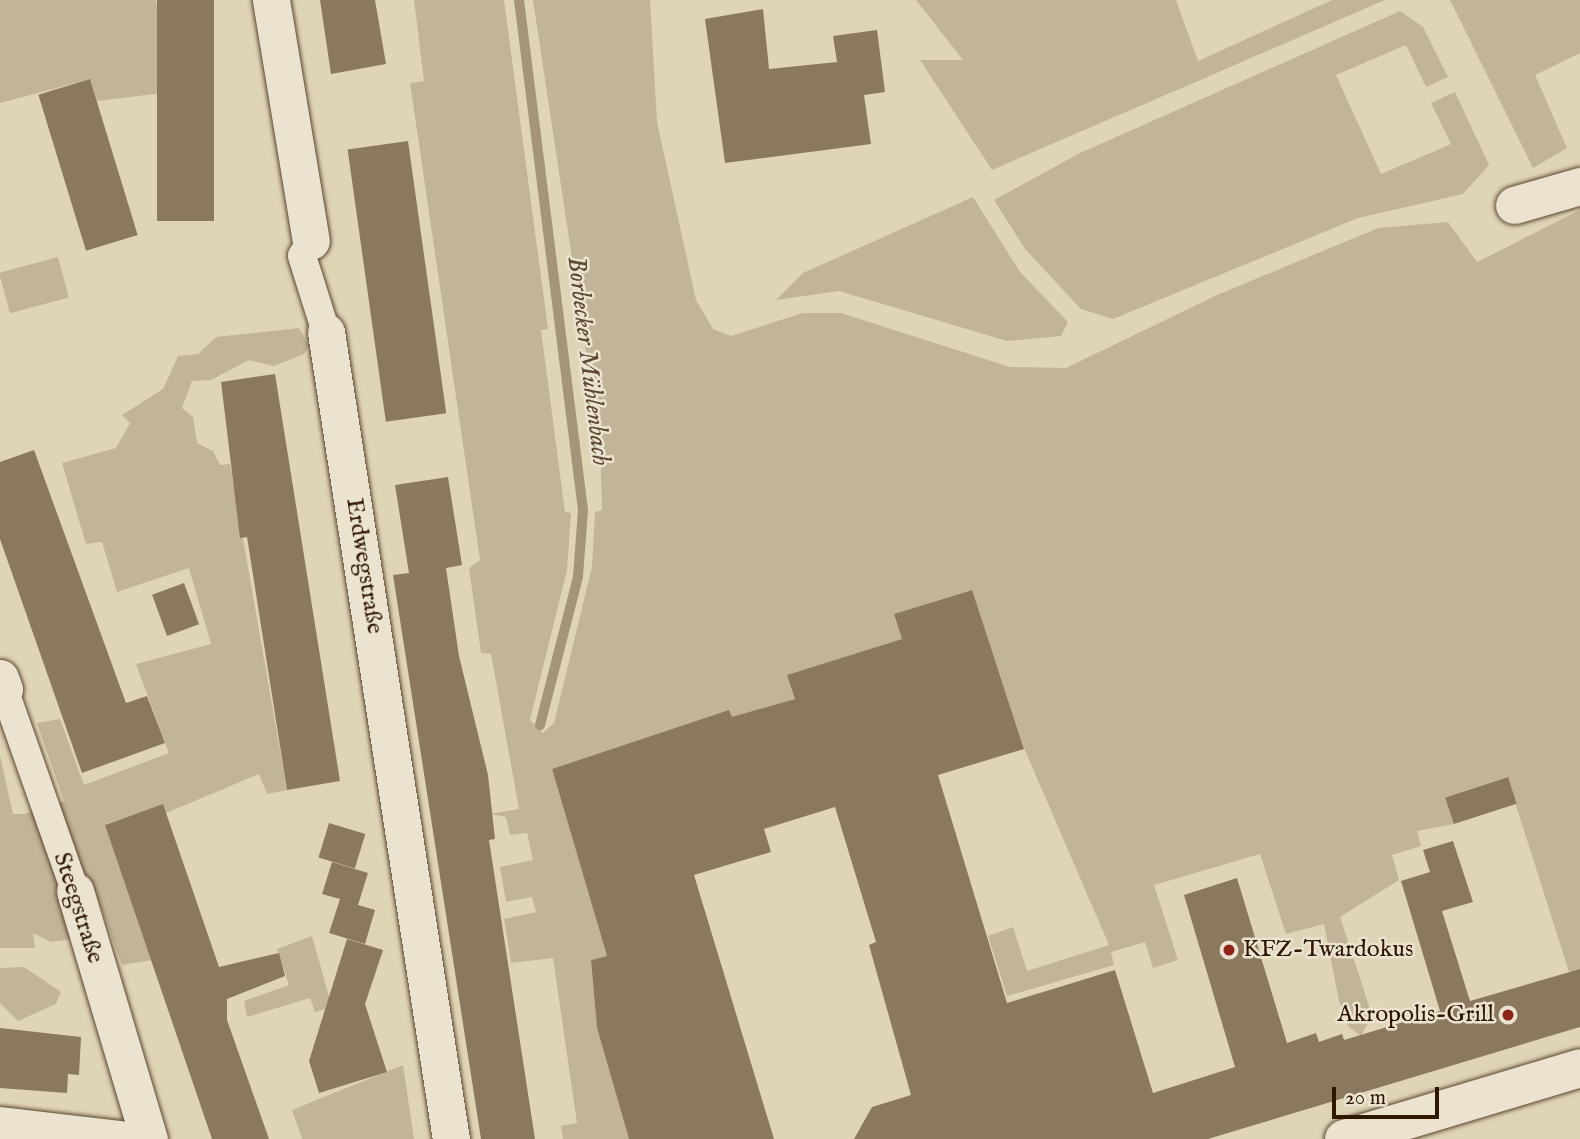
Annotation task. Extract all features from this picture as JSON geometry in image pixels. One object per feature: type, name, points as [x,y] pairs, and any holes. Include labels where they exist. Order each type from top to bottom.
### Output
[{"type":"main road","points":[[1344,1139],[1580,1068]]},
{"type":"street","name":"Erdwegstraße","points":[[271,0],[311,242],[302,256],[326,332],[451,1139]]},
{"type":"street","points":[[1514,205],[1580,186]]},
{"type":"street","name":"Steegstraße","points":[[2,684],[75,891],[149,1139]]},
{"type":"street","points":[[0,1125],[119,1139]]},
{"type":"shaded area","points":[[0,0],[156,0],[171,92],[97,101],[90,79],[0,103]]},
{"type":"shaded area","points":[[414,0],[504,0],[548,329],[541,330],[565,512],[571,513],[567,570],[530,720],[543,733],[554,723],[592,567],[595,512],[602,510],[600,444],[533,0],[650,0],[657,122],[696,300],[713,329],[731,336],[803,313],[841,313],[1010,367],[1066,368],[1217,295],[1378,228],[1448,222],[1477,262],[1580,210],[1580,969],[1569,972],[1507,777],[1446,797],[1454,824],[1417,831],[1421,846],[1392,855],[1399,880],[1340,917],[1372,1015],[1361,1036],[1348,1026],[1339,1001],[1324,924],[1286,934],[1260,854],[1154,885],[1178,960],[1153,968],[1145,942],[1111,952],[1114,965],[1007,996],[988,936],[1013,927],[1027,971],[1109,945],[1024,748],[971,590],[894,614],[902,639],[788,675],[795,699],[732,718],[729,710],[552,769],[607,956],[591,960],[597,1028],[629,1139],[563,1139],[561,1126],[577,1123],[553,958],[511,963],[504,919],[536,912],[532,897],[506,902],[500,867],[533,860],[527,833],[510,835],[506,817],[490,814],[519,809],[491,654],[481,653],[469,568],[480,560],[410,83],[424,81]]},
{"type":"shaded area","points":[[916,0],[1176,0],[1198,61],[1332,0],[1385,0],[992,170],[920,60],[963,60]]},
{"type":"shaded area","points":[[1450,0],[1580,0],[1580,53],[1535,75],[1567,148],[1533,168]]},
{"type":"shaded area","points":[[1400,11],[1423,27],[1448,77],[1426,87],[1406,45],[1336,75],[1381,174],[1451,144],[1431,103],[1455,92],[1489,165],[1463,194],[1358,218],[1113,319],[1081,309],[1025,249],[994,200],[1080,153]]},
{"type":"shaded area","points":[[973,197],[1020,272],[1068,322],[1061,336],[1007,341],[839,291],[776,300],[803,273]]},
{"type":"shaded area","points":[[58,257],[69,298],[10,313],[0,273]]},
{"type":"shaded area","points":[[299,328],[309,346],[304,354],[274,366],[249,360],[211,380],[192,381],[182,408],[193,417],[197,443],[213,451],[220,465],[230,464],[287,790],[267,794],[259,774],[166,813],[162,805],[106,824],[152,960],[122,965],[94,888],[72,939],[51,942],[33,933],[35,948],[0,948],[0,756],[13,814],[25,814],[64,801],[37,723],[60,719],[84,785],[169,753],[136,664],[211,644],[189,568],[117,592],[102,542],[86,544],[62,463],[116,448],[130,423],[122,415],[163,389],[178,356],[198,354],[216,337]]},
{"type":"shaded area","points":[[312,936],[332,1007],[315,1012],[310,998],[247,1017],[244,1001],[289,985],[277,949]]},
{"type":"shaded area","points":[[24,967],[61,992],[56,1004],[18,1021],[0,1003],[0,968]]},
{"type":"shaded area","points":[[403,1065],[414,1139],[302,1139],[292,1110]]},
{"type":"building","points":[[157,0],[214,0],[214,221],[157,221]]},
{"type":"building","points":[[320,0],[375,0],[386,64],[331,74]]},
{"type":"building","points":[[763,9],[769,69],[837,62],[833,36],[877,30],[885,92],[864,95],[871,144],[725,163],[705,19]]},
{"type":"building","points":[[90,79],[138,235],[86,251],[38,95]]},
{"type":"building","points":[[408,141],[446,413],[386,422],[348,149]]},
{"type":"building","points":[[275,374],[340,781],[287,790],[247,537],[240,538],[221,382]]},
{"type":"building","points":[[34,450],[126,703],[147,696],[165,743],[82,773],[0,539],[0,462]]},
{"type":"building","points":[[448,477],[462,565],[446,568],[459,656],[488,775],[495,839],[489,840],[535,1139],[481,1139],[393,575],[409,573],[395,485]]},
{"type":"building","points":[[184,583],[199,624],[167,636],[152,595]]},
{"type":"building","points":[[972,590],[1024,749],[938,775],[1007,1003],[1115,970],[1153,1093],[1235,1067],[1184,895],[1237,878],[1287,1043],[1316,1033],[1319,1042],[1342,1034],[1344,1040],[1440,1011],[1401,881],[1430,872],[1423,850],[1453,841],[1473,902],[1442,911],[1470,1001],[1580,969],[1580,1027],[1208,1139],[854,1139],[872,1107],[911,1095],[869,945],[876,942],[835,807],[764,829],[771,852],[694,875],[774,1139],[629,1139],[597,1028],[591,960],[607,956],[552,769],[729,710],[732,717],[795,699],[787,675],[902,639],[894,614]]},
{"type":"building","points":[[1508,777],[1517,804],[1454,824],[1445,797]]},
{"type":"building","points":[[163,804],[219,967],[279,953],[285,976],[227,999],[227,1020],[269,1139],[212,1139],[105,825]]},
{"type":"building","points":[[329,823],[365,834],[355,869],[318,857]]},
{"type":"building","points":[[332,862],[368,873],[358,905],[375,910],[365,944],[329,933],[340,899],[322,894]]},
{"type":"building","points":[[347,939],[383,950],[365,1004],[387,1072],[319,1093],[309,1061]]},
{"type":"building","points":[[0,1028],[81,1037],[79,1075],[68,1074],[67,1093],[0,1088]]},
{"type":"waterway","name":"Borbecker Mühlenbach","points":[[519,0],[583,510],[578,577],[540,725]]},
{"type":"place","name":"KFZ-Twardokus","points":[[1229,950]]},
{"type":"place","name":"Akropolis-Grill","points":[[1508,1015]]}]
